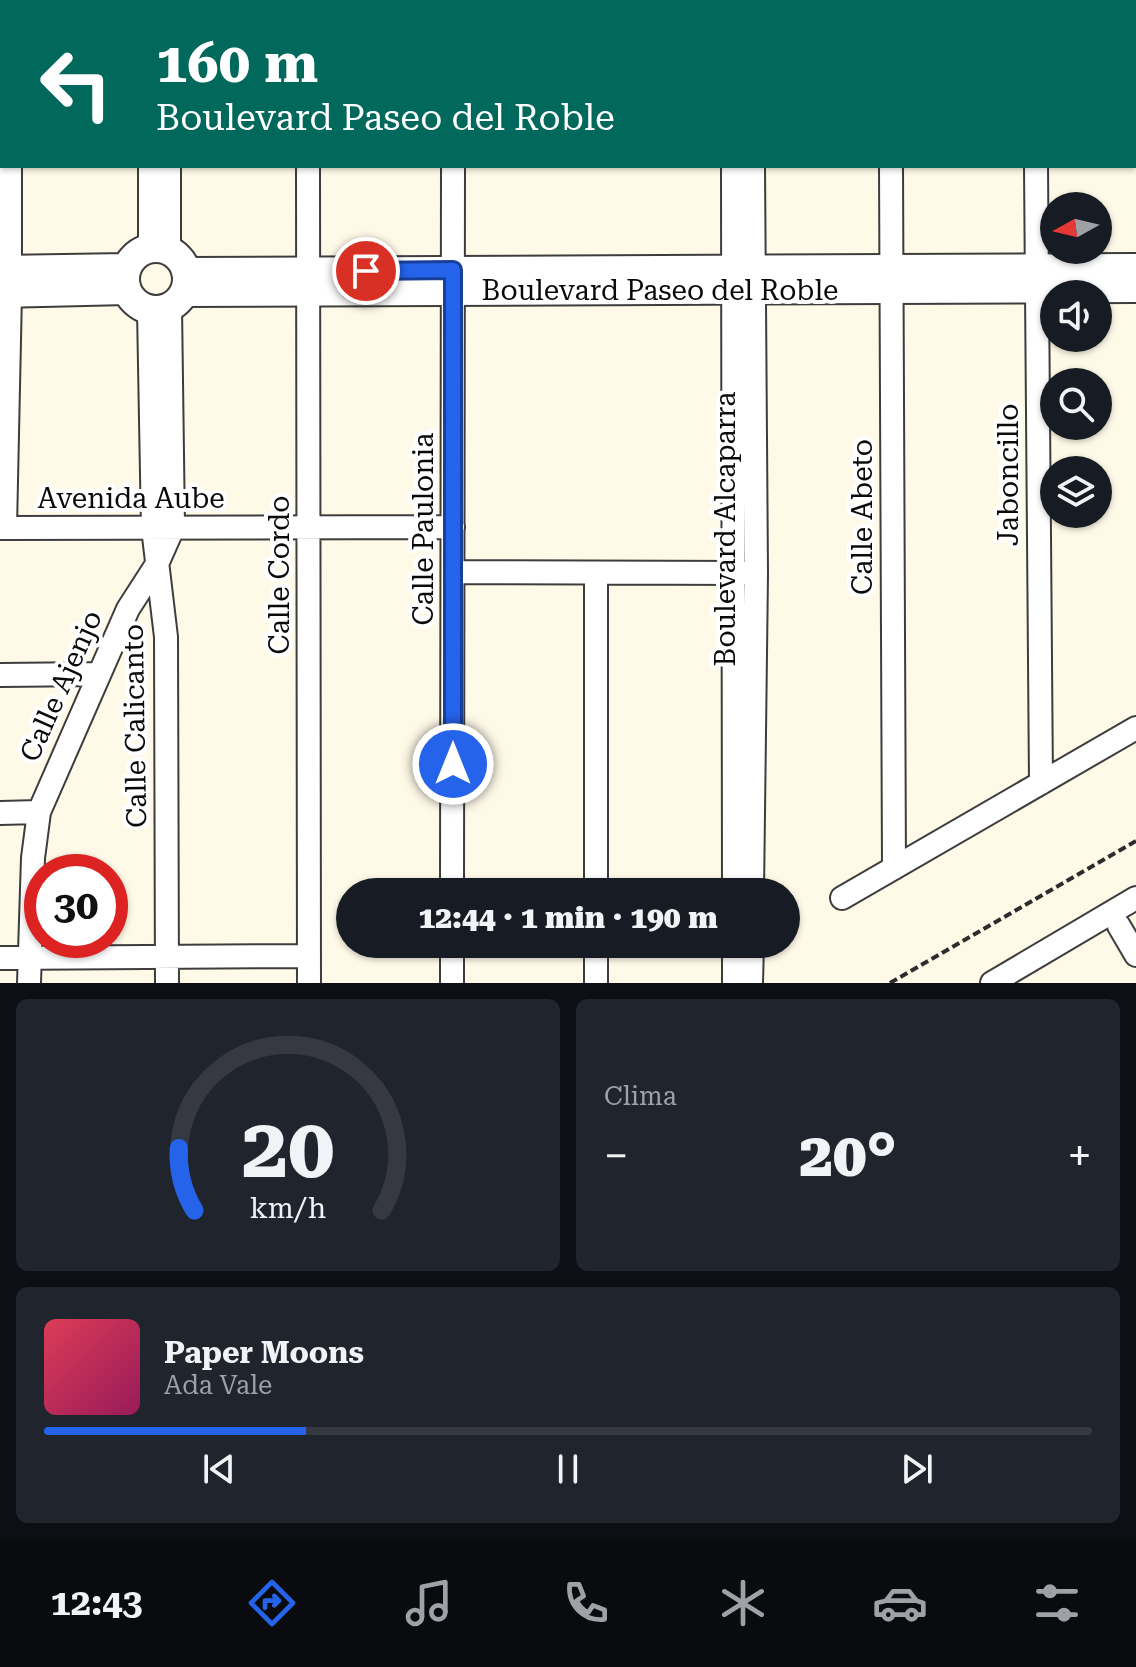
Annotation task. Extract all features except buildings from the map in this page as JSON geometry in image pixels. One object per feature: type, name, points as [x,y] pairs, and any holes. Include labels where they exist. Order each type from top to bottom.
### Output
[{"type":"street","name":"Calle Ajenjo","points":[[150,168],[168,280]]},
{"type":"street","name":"Calle Ajenjo","points":[[34,854],[39,812],[138,589],[157,564],[163,528],[169,168]]},
{"type":"street","name":"Calle Cordo","points":[[308,168],[309,983]]},
{"type":"street","name":"Calle Paulonia","points":[[452,878],[453,168]]},
{"type":"street","name":"Boulevard Alcaparra","points":[[733,168],[744,280]]},
{"type":"street","name":"Boulevard Alcaparra","points":[[752,878],[745,573],[744,280],[753,168]]},
{"type":"street","name":"Calle Abeto","points":[[891,168],[894,868]]},
{"type":"street","name":"Jaboncillo","points":[[1036,168],[1041,783]]},
{"type":"street","points":[[3,528],[7,170]]},
{"type":"street","points":[[137,254],[168,280],[132,299],[126,279],[137,254]]},
{"type":"street","name":"Boulevard Paseo del Roble","points":[[168,280],[1037,278],[1136,268]]},
{"type":"street","name":"Boulevard Paseo del Roble","points":[[1037,278],[1136,288]]},
{"type":"street","points":[[5,281],[126,279]]},
{"type":"street","name":"Avenida Aube","points":[[3,528],[453,527]]},
{"type":"street","name":"Calle Calicanto","points":[[157,564],[166,637],[167,983]]},
{"type":"street","points":[[453,572],[745,573]]},
{"type":"street","points":[[596,573],[596,878]]},
{"type":"street","name":"Boulevard Alcaparra","points":[[734,878],[745,573]]},
{"type":"street","points":[[0,675],[98,674]]},
{"type":"street","points":[[842,898],[1136,728]]},
{"type":"street","points":[[0,813],[39,812]]},
{"type":"street","points":[[992,983],[1136,898]]},
{"type":"street","points":[[1119,926],[1136,955]]},
{"type":"street","points":[[128,957],[309,956]]},
{"type":"street","points":[[0,958],[24,958]]},
{"type":"street","name":"Calle Ajenjo","points":[[29,958],[29,983]]},
{"type":"street","points":[[452,958],[452,983]]},
{"type":"street","points":[[596,958],[596,983]]},
{"type":"street","points":[[734,958],[734,983]]},
{"type":"street","points":[[751,983],[752,958]]},
{"type":"path","points":[[890,983],[1136,841]]},
{"type":"route","points":[[366,271],[453,270],[453,764]]}]
